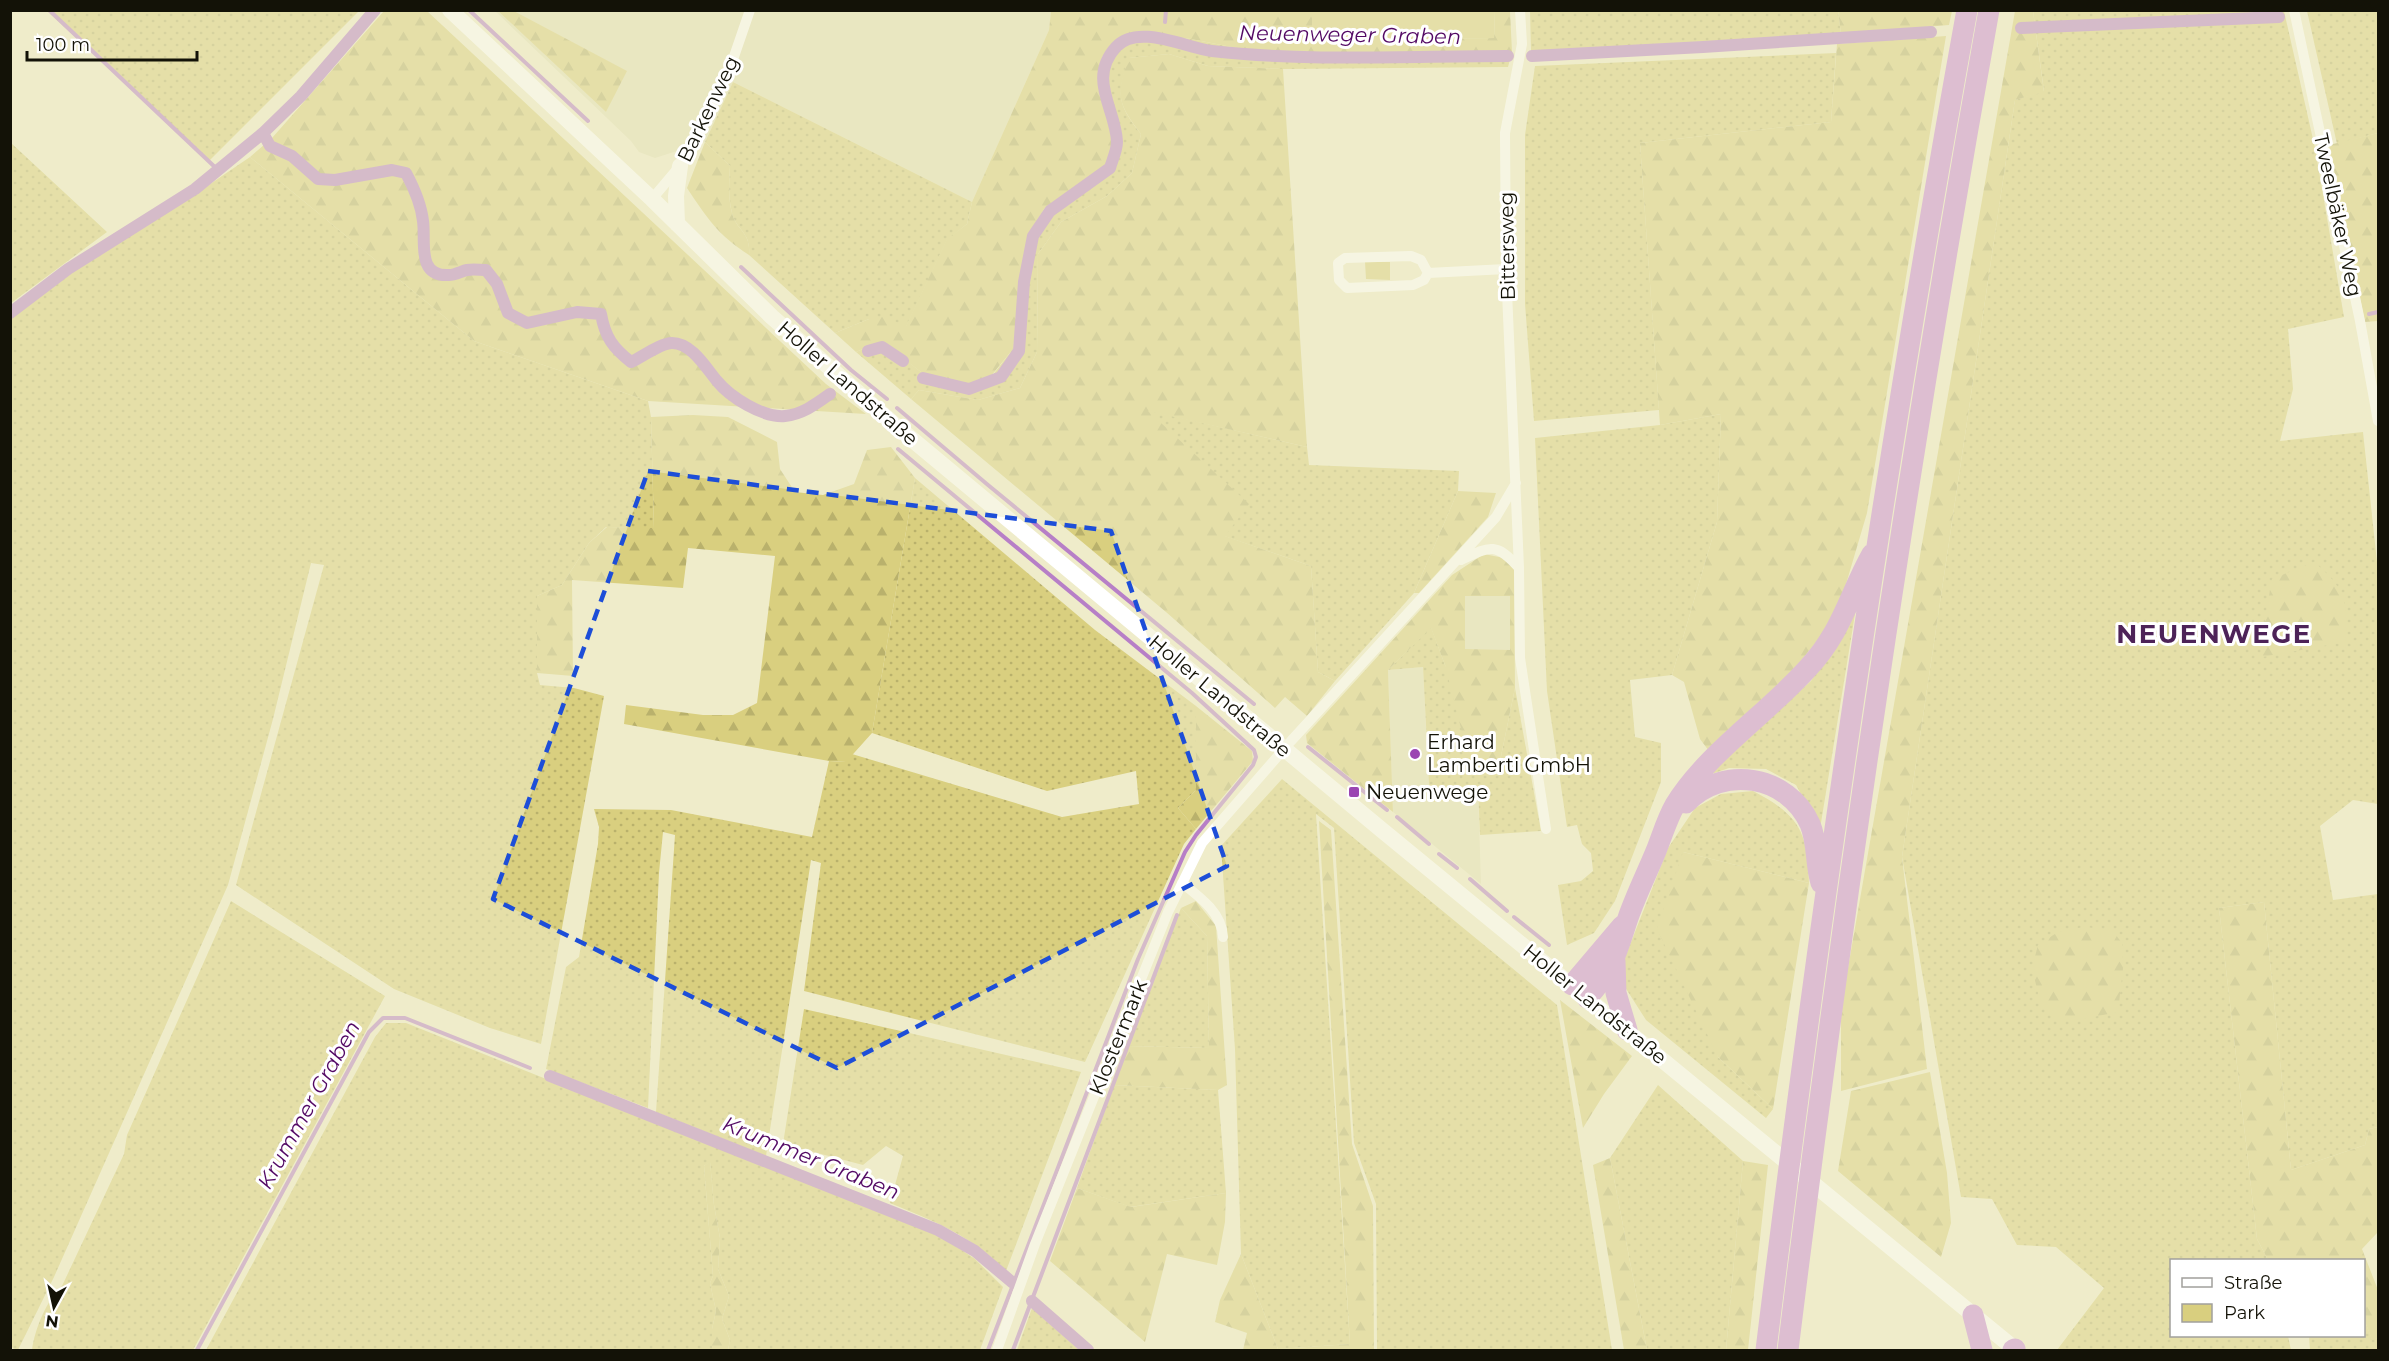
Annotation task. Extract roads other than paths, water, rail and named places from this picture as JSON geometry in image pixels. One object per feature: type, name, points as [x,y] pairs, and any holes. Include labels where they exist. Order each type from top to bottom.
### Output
[{"type":"highway","points":[[1766,1350],[1792,1138],[1878,544],[1942,148],[1967,10]]},
{"type":"highway","points":[[1788,1350],[1812,1158],[1894,576],[1989,10]]},
{"type":"highway","points":[[1580,992],[1600,985],[1615,961],[1628,919],[1675,806],[1709,763],[1770,708],[1809,668],[1830,642],[1849,606],[1857,580],[1878,544]]},
{"type":"highway","points":[[1667,823],[1689,800],[1714,784],[1744,778],[1774,787],[1798,805],[1810,825],[1815,839],[1818,873],[1826,899]]},
{"type":"highway","points":[[1580,992],[1628,919]]},
{"type":"highway","points":[[1615,961],[1616,993],[1627,1030]]},
{"type":"highway","points":[[1973,1316],[1982,1350]]},
{"type":"main road","name":"Holler Landstraße","points":[[450,10],[652,199],[772,317],[896,426],[2015,1350]]},
{"type":"main road","points":[[677,224],[676,196],[680,166]]},
{"type":"street","name":"Barkenweg","points":[[652,199],[690,154],[728,74],[750,10]]},
{"type":"street","name":"Bittersweg","points":[[1520,10],[1522,44],[1506,133],[1506,269],[1516,483],[1520,658],[1546,829]]},
{"type":"street","name":"Tweelbäker Weg","points":[[2294,10],[2356,299],[2379,421]]},
{"type":"street","points":[[1411,256],[1421,260],[1428,273],[1424,280],[1413,285],[1347,288],[1339,280],[1338,262],[1345,258],[1411,256]]},
{"type":"street","points":[[1428,273],[1506,269]]},
{"type":"street","points":[[1284,748],[1496,517],[1516,483]]},
{"type":"street","points":[[1456,562],[1486,548],[1505,553],[1519,568]]},
{"type":"street","name":"Klostermark","points":[[997,1350],[1035,1244],[1182,883],[1202,843],[1284,748]]},
{"type":"street","points":[[1182,883],[1203,899],[1216,916],[1222,924],[1223,937]]},
{"type":"waterway","points":[[49,10],[218,170]]},
{"type":"waterway","points":[[10,313],[68,269],[195,189],[263,133],[301,96],[375,10]]},
{"type":"waterway","points":[[469,10],[588,121]]},
{"type":"waterway","name":"Neuenweger Graben","points":[[1165,22],[1166,10]]},
{"type":"waterway","name":"Neuenweger Graben","points":[[2021,28],[2279,17]]},
{"type":"waterway","name":"Neuenweger Graben","points":[[1532,56],[1931,32]]},
{"type":"waterway","name":"Neuenweger Graben","points":[[923,378],[969,389],[1001,377],[1019,351],[1024,282],[1033,236],[1050,211],[1110,168],[1117,142],[1105,94],[1104,71],[1116,47],[1125,40],[1149,37],[1212,51],[1286,56],[1360,58],[1508,56]]},
{"type":"waterway","name":"Neuenweger Graben","points":[[263,133],[270,146],[292,156],[318,179],[335,180],[392,170],[406,173],[421,208],[425,256],[431,270],[449,275],[467,270],[486,270],[497,284],[508,313],[527,323],[577,312],[601,314],[611,341],[631,362],[662,345],[679,344],[698,357],[730,394],[767,414],[785,416],[798,413],[830,394]]},
{"type":"waterway","points":[[741,267],[851,370],[887,399]]},
{"type":"waterway","points":[[2369,314],[2378,312]]},
{"type":"waterway","name":"Neuenweger Graben","points":[[868,351],[882,347],[903,361]]},
{"type":"waterway","points":[[897,408],[1254,704]]},
{"type":"waterway","points":[[898,449],[1192,693],[1254,750],[1256,757],[1253,765],[1196,835],[1185,852],[1138,959],[988,1350]]},
{"type":"waterway","points":[[1308,747],[1387,810]]},
{"type":"waterway","points":[[1397,817],[1429,844]]},
{"type":"waterway","points":[[1439,854],[1457,868]]},
{"type":"waterway","points":[[1470,879],[1507,911]]},
{"type":"waterway","points":[[1013,1350],[1177,915]]},
{"type":"waterway","points":[[1514,917],[1549,945]]},
{"type":"waterway","name":"Krummer Graben","points":[[197,1350],[369,1032],[383,1018],[405,1018],[530,1068]]},
{"type":"waterway","name":"Krummer Graben","points":[[550,1076],[938,1230],[975,1251],[1013,1283]]},
{"type":"waterway","name":"Krummer Graben","points":[[1032,1301],[1088,1350]]},
{"type":"place","name":"Erhard Lamberti GmbH","points":[[1415,754]]},
{"type":"place","name":"Neuenwege","points":[[1354,792]]},
{"type":"district","name":"NEUENWEGE","points":[[2214,634]]}]
